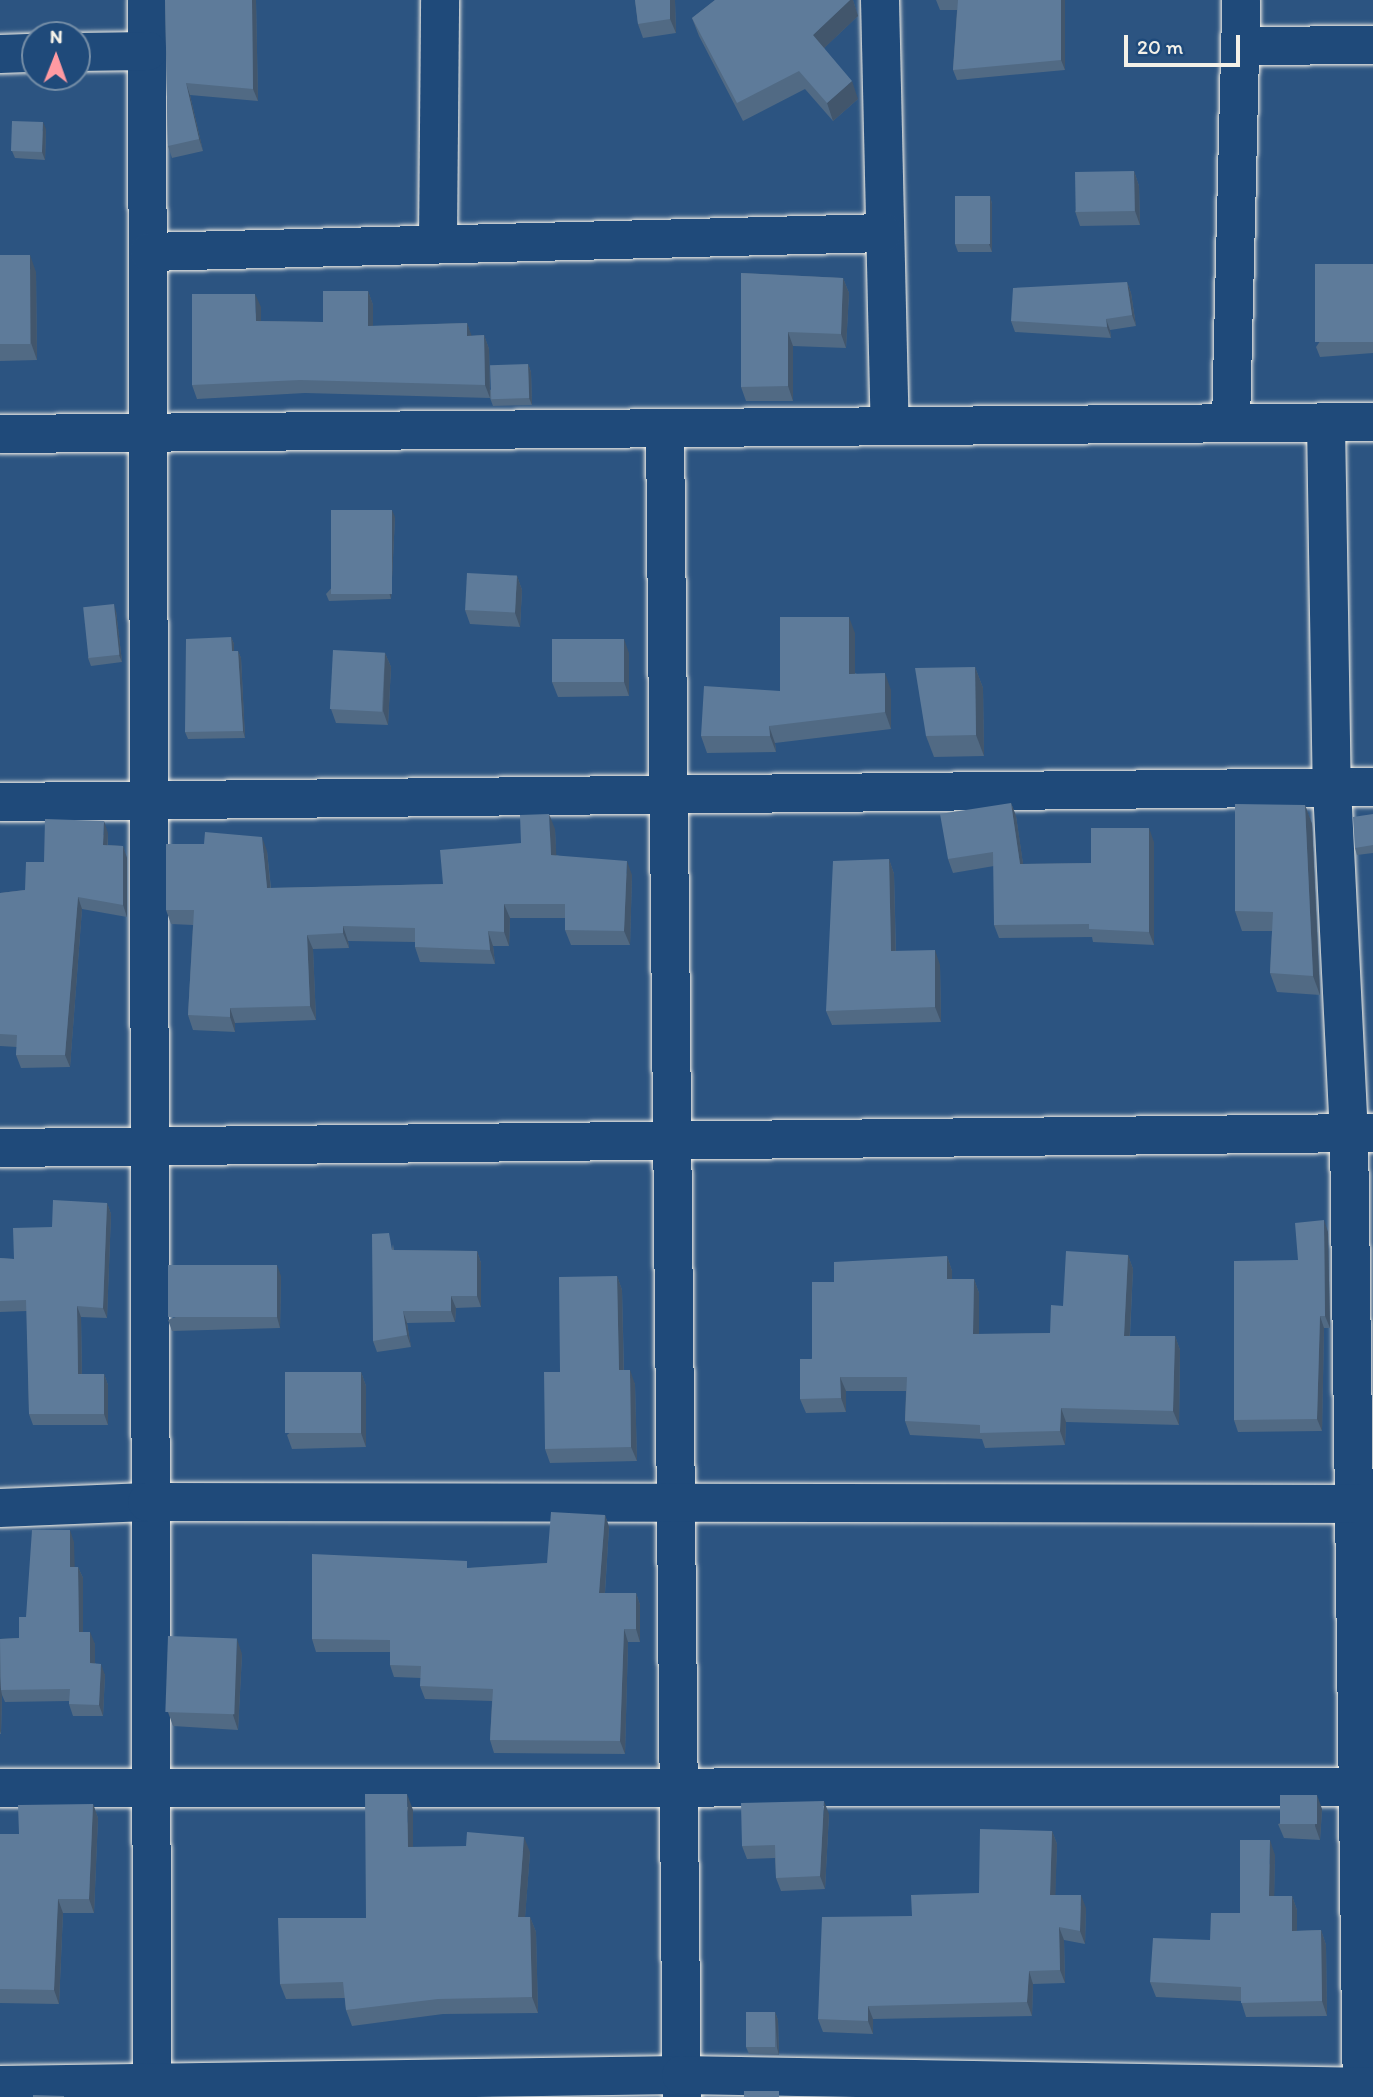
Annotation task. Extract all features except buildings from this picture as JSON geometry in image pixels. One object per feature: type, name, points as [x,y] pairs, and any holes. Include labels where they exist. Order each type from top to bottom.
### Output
[{"type":"street","points":[[148,0],[152,1146],[147,1502],[152,1788],[152,2088]]},
{"type":"street","points":[[438,242],[440,0]]},
{"type":"street","points":[[880,0],[883,233],[890,426]]},
{"type":"street","points":[[1231,422],[1241,0]]},
{"type":"street","points":[[1240,46],[1373,45]]},
{"type":"street","points":[[91,52],[148,51]]},
{"type":"street","points":[[0,54],[21,53]]},
{"type":"street","points":[[149,252],[438,242],[883,233]]},
{"type":"street","points":[[0,2085],[152,2088],[681,2086],[1366,2090],[1361,1133],[1332,788],[1326,422]]},
{"type":"street","points":[[0,434],[1373,422]]},
{"type":"street","points":[[665,428],[681,1789],[681,2086]]},
{"type":"street","points":[[0,802],[1373,787]]},
{"type":"street","points":[[0,1148],[1361,1133]]},
{"type":"street","points":[[0,1508],[147,1502],[1365,1504]]},
{"type":"street","points":[[0,1788],[1365,1787]]}]
